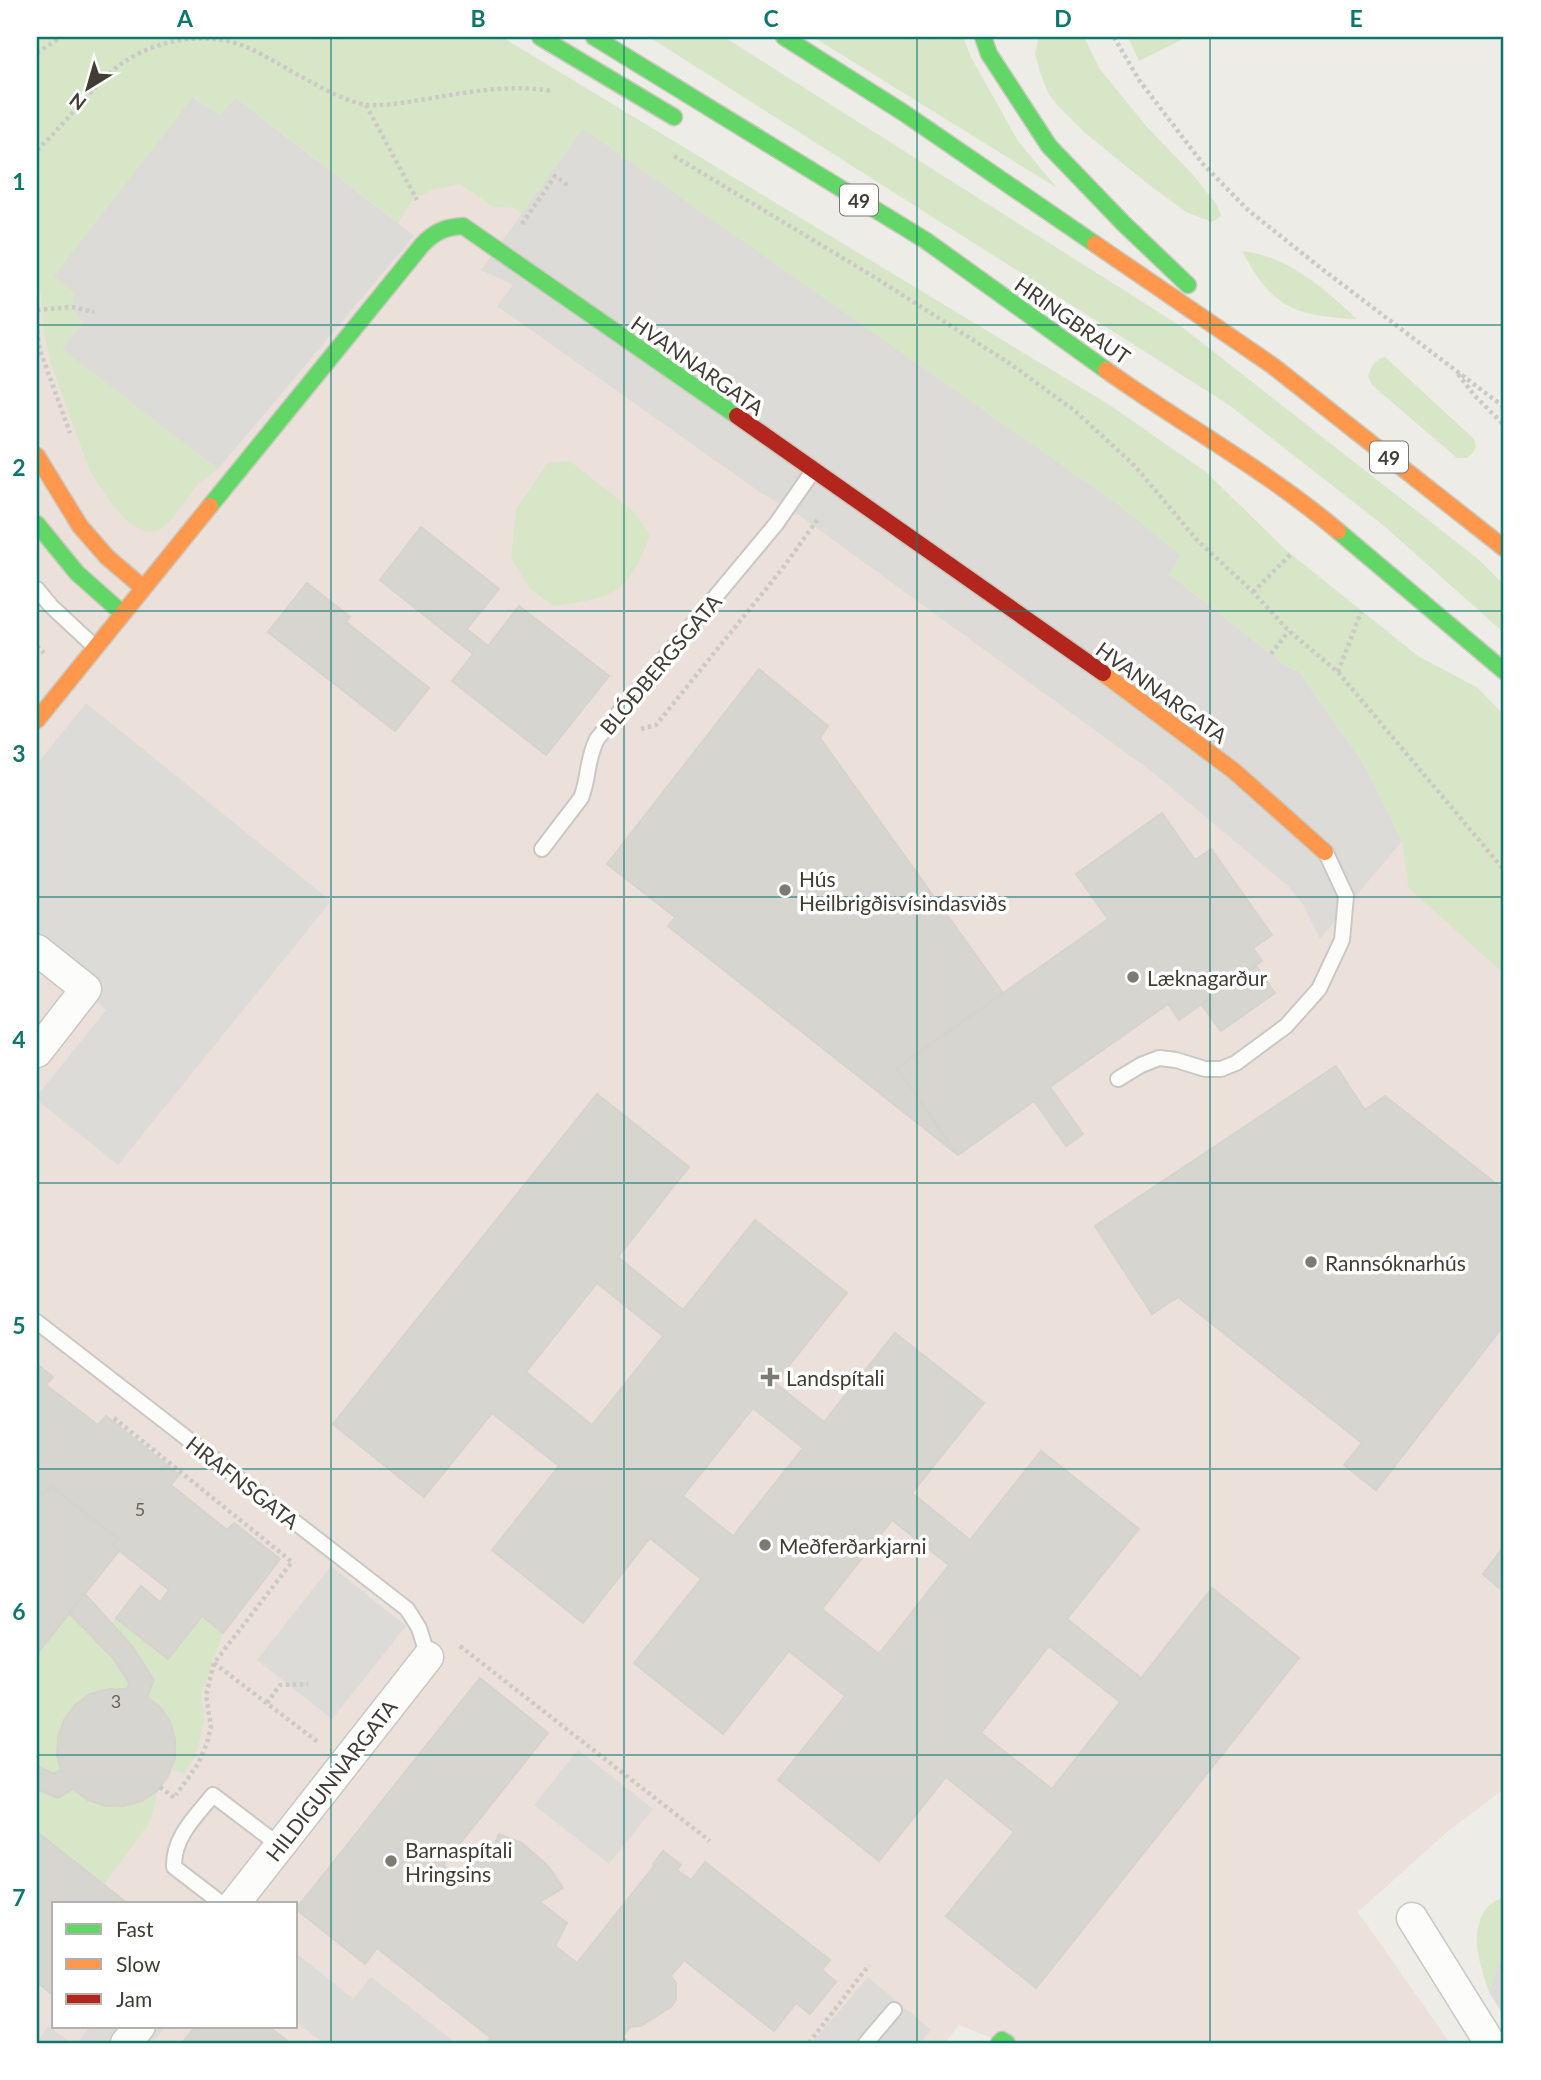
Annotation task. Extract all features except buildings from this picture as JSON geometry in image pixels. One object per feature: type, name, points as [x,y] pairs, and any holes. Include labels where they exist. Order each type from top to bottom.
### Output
[{"type":"main road","points":[[540,37],[694,129]]},
{"type":"main road","name":"HRINGBRAUT","points":[[594,37],[925,240],[1116,377],[1308,506],[1504,671]]},
{"type":"main road","name":"49","points":[[784,37],[904,113],[1273,366],[1504,548]]},
{"type":"main road","points":[[983,37],[989,54],[1049,146],[1123,223],[1273,366]]},
{"type":"main road","name":"HVANNARGATA","points":[[122,613],[431,234],[449,226],[463,226],[1152,708],[1234,771],[1325,852]]},
{"type":"main road","points":[[964,288],[1116,377]]},
{"type":"main road","points":[[37,456],[80,526],[107,557],[142,587]]},
{"type":"main road","points":[[37,524],[77,573],[122,613],[37,720]]},
{"type":"street","points":[[37,950],[86,989],[37,1052]]},
{"type":"street","name":"HILDIGUNNARGATA","points":[[236,1902],[439,1648]]},
{"type":"street","points":[[1412,1918],[1490,2043]]},
{"type":"street","points":[[126,2043],[137,2028]]},
{"type":"lane","name":"BLÓÐBERGSGATA","points":[[542,849],[581,798],[585,789],[590,753],[597,739],[776,524],[813,471]]},
{"type":"lane","points":[[37,589],[51,606],[95,647]]},
{"type":"lane","points":[[1118,1079],[1159,1058],[1205,1069],[1221,1069],[1236,1063],[1286,1026],[1319,989],[1342,940],[1346,896],[1325,852]]},
{"type":"lane","name":"HRAFNSGATA","points":[[37,1322],[407,1609],[419,1628],[439,1648]]},
{"type":"lane","points":[[220,1902],[174,1867],[174,1854],[180,1838],[214,1795],[279,1846]]},
{"type":"lane","points":[[866,2043],[894,2010]]},
{"type":"path","points":[[37,53],[61,37]]},
{"type":"path","points":[[1114,37],[1139,80],[1203,164],[1248,209],[1322,270],[1504,407]]},
{"type":"path","points":[[37,150],[96,86],[130,58],[171,42],[202,38],[244,46],[305,78],[366,105],[394,104],[515,87],[561,92]]},
{"type":"path","points":[[366,105],[420,204]]},
{"type":"path","points":[[668,152],[986,348],[1075,411],[1134,465],[1197,540],[1253,592],[1289,631],[1338,672],[1504,870]]},
{"type":"path","points":[[503,253],[555,177],[570,187]]},
{"type":"path","points":[[37,310],[72,307],[94,312]]},
{"type":"path","points":[[37,331],[40,350],[71,436]]},
{"type":"path","points":[[1453,368],[1474,395],[1504,425]]},
{"type":"path","points":[[624,706],[640,729],[656,725],[782,569],[809,531]]},
{"type":"path","points":[[1253,592],[1292,554]]},
{"type":"path","points":[[1338,672],[1361,611]]},
{"type":"path","points":[[1270,654],[1289,631]]},
{"type":"path","points":[[111,1416],[292,1562],[215,1662],[206,1695],[211,1727],[207,1743],[198,1764],[174,1798]]},
{"type":"path","points":[[439,1648],[710,1842]]},
{"type":"path","points":[[215,1662],[311,1737]]},
{"type":"path","points":[[267,1703],[280,1685],[308,1684]]},
{"type":"path","points":[[809,2043],[869,1965]]},
{"type":"shaded area","points":[[193,97],[220,116],[235,97],[414,236],[218,469],[62,349],[83,322],[72,307],[74,292],[54,276]]},
{"type":"shaded area","name":"Landspítali","points":[[593,116],[1405,839],[1406,874],[1504,965],[1504,1789],[1447,1832],[1358,1912],[1450,2043],[1004,2043],[959,2025],[945,2043],[37,2043],[37,212]]},
{"type":"shaded area","points":[[583,129],[1121,507],[1181,556],[1169,574],[1290,669],[1298,670],[1365,766],[1402,841],[1320,939],[1303,904],[1288,886],[1151,771],[803,518],[761,493],[497,306],[513,285],[481,270]]},
{"type":"shaded area","points":[[86,703],[331,901],[118,1165],[37,1100],[37,1096],[106,1010],[37,954],[37,764]]},
{"type":"shaded area","points":[[331,1566],[406,1626],[332,1719],[257,1660]]},
{"type":"shaded area","points":[[578,1750],[653,1809],[609,1864],[534,1805]]},
{"type":"shaded area","points":[[1504,1947],[1504,2016],[1489,1992]]},
{"type":"shaded area","points":[[298,1955],[353,1999],[371,1977],[456,2043],[323,2043],[298,2023]]},
{"type":"shaded area","points":[[868,1977],[931,2030],[920,2043],[812,2043]]},
{"type":"shaded area","points":[[48,2026],[71,2043],[37,2043]]},
{"type":"shaded area","points":[[88,2028],[163,2028],[152,2043],[77,2043]]},
{"type":"green space","points":[[37,37],[502,37],[1108,404],[1206,472],[1286,550],[1418,656],[1478,688],[1504,715],[1504,974],[1408,887],[1402,841],[1365,766],[1298,670],[1290,669],[1169,574],[1181,556],[583,130],[522,213],[513,208],[493,207],[460,184],[432,190],[412,200],[398,223],[235,97],[220,117],[194,97],[74,292],[83,322],[63,348],[218,469],[199,483],[171,520],[158,531],[145,532],[129,523],[110,502],[90,471],[50,361],[44,332],[41,294],[37,283]]},
{"type":"green space","points":[[649,37],[724,37],[1182,327],[1478,559],[1504,585],[1504,633],[1383,525],[1229,405]]},
{"type":"green space","points":[[813,37],[963,37],[971,57],[1018,141],[1057,188]]},
{"type":"green space","points":[[1039,37],[1084,37],[1099,68],[1147,127],[1194,176],[1217,205],[1221,216],[1212,222],[1186,212],[1084,132],[1048,93],[1035,54]]},
{"type":"green space","points":[[1128,37],[1187,37],[1139,61]]},
{"type":"green space","points":[[1242,251],[1275,259],[1304,275],[1357,319],[1317,315],[1288,305],[1275,297],[1264,285]]},
{"type":"green space","points":[[1385,357],[1474,439],[1476,445],[1472,454],[1467,458],[1457,458],[1372,385],[1368,376],[1376,362]]},
{"type":"green space","points":[[570,461],[633,511],[650,535],[634,570],[616,590],[592,600],[554,606],[529,588],[511,558],[516,509],[548,463]]},
{"type":"green space","points":[[69,1613],[113,1658],[129,1683],[127,1689],[94,1694],[71,1710],[63,1722],[59,1736],[61,1769],[54,1774],[37,1766],[37,1654]]},
{"type":"green space","points":[[202,1616],[223,1633],[201,1695],[205,1718],[196,1755],[184,1773],[173,1771],[175,1747],[172,1730],[147,1697],[154,1680],[132,1646],[112,1623],[116,1618],[168,1659]]},
{"type":"green space","points":[[37,1789],[58,1798],[73,1789],[95,1802],[115,1806],[136,1802],[158,1790],[151,1820],[104,1885],[37,1832]]},
{"type":"green space","points":[[1504,1896],[1504,1947],[1489,1992],[1478,1950],[1478,1929],[1487,1907]]},
{"type":"traffic: fast","points":[[540,37],[674,117]]},
{"type":"traffic: fast","points":[[594,37],[925,240],[1106,370]]},
{"type":"traffic: fast","points":[[784,37],[904,113],[1095,244]]},
{"type":"traffic: fast","points":[[983,37],[989,54],[1049,146],[1123,223],[1188,285]]},
{"type":"traffic: fast","points":[[210,506],[422,245],[440,231],[451,228],[463,226],[737,416]]},
{"type":"traffic: fast","points":[[37,524],[77,573],[122,613]]},
{"type":"traffic: fast","points":[[1338,531],[1504,671]]},
{"type":"traffic: fast","points":[[999,2043],[1002,2040],[1007,2043]]},
{"type":"traffic: slow","points":[[1095,244],[1273,366],[1504,548]]},
{"type":"traffic: slow","points":[[1106,370],[1282,488],[1338,531]]},
{"type":"traffic: slow","points":[[37,456],[80,526],[107,557],[142,587]]},
{"type":"traffic: slow","points":[[37,720],[210,506]]},
{"type":"traffic: slow","points":[[1103,673],[1234,771],[1325,852]]},
{"type":"traffic: jam","points":[[737,416],[1103,673]]},
{"type":"place","name":"Hús Heilbrigðisvísindasviðs","points":[[785,890]]},
{"type":"place","name":"Læknagarður","points":[[1133,977]]},
{"type":"place","name":"Rannsóknarhús","points":[[1311,1262]]},
{"type":"place","name":"Landspítali","points":[[770,1377]]},
{"type":"place","name":"Meðferðarkjarni","points":[[765,1545]]},
{"type":"place","name":"Barnaspítali Hringsins","points":[[391,1861]]}]
